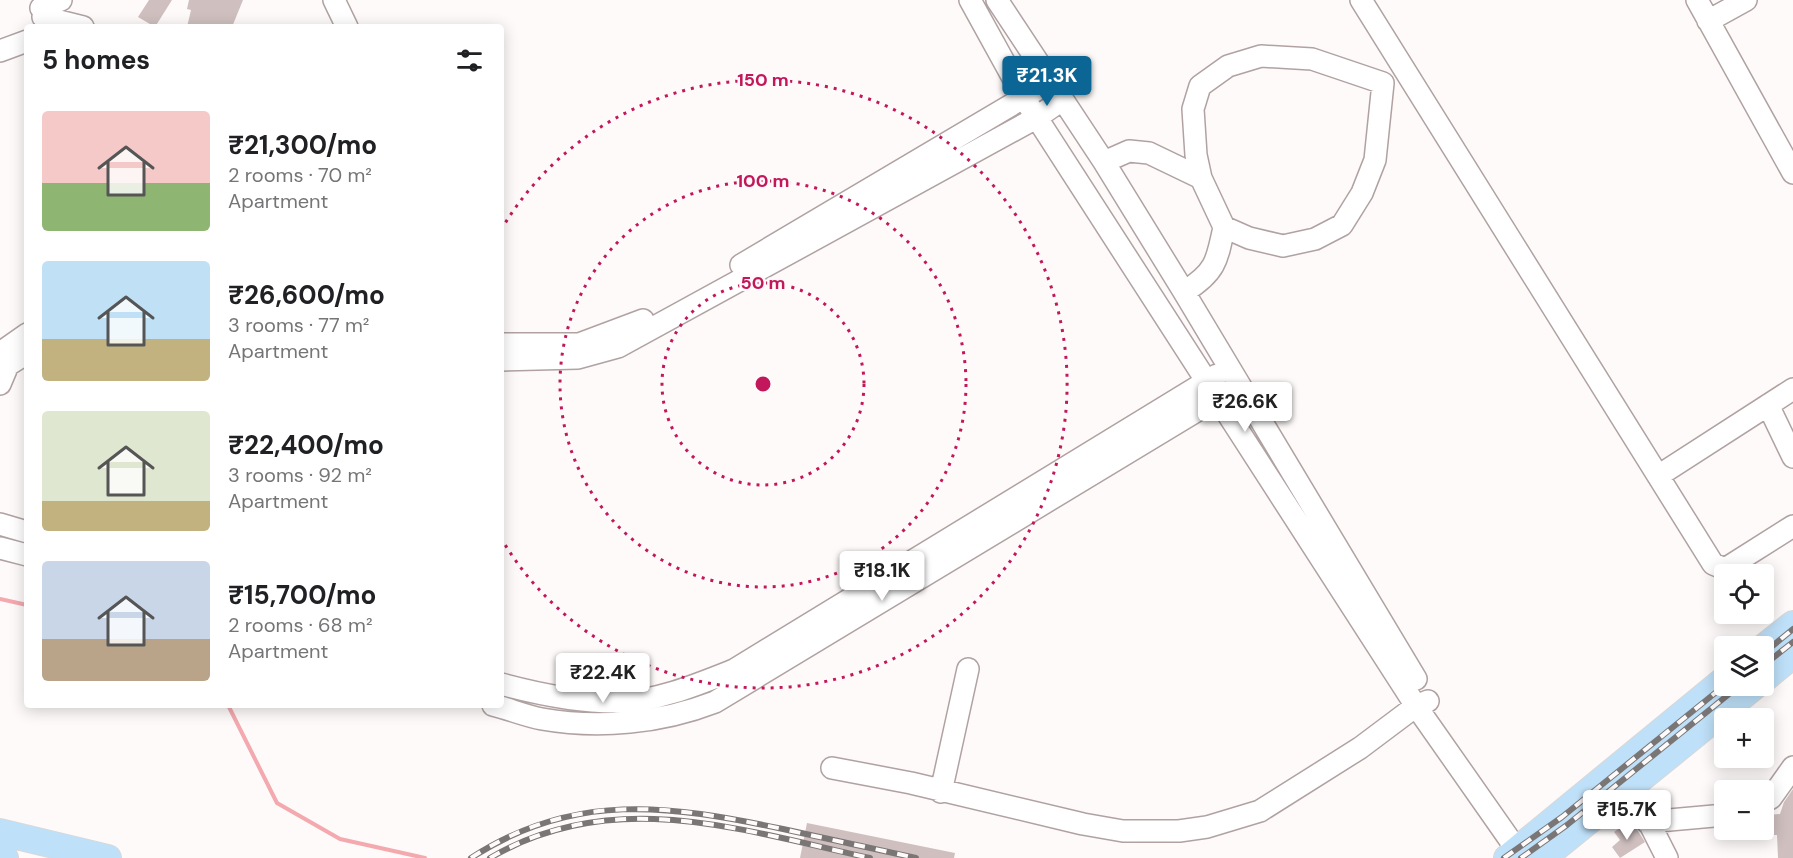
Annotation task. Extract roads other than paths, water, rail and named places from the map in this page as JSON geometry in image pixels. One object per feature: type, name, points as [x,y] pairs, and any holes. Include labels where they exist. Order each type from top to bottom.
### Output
[{"type":"main road","points":[[1774,639],[1793,624]]},
{"type":"main road","points":[[1774,670],[1793,655]]},
{"type":"main road","points":[[1624,777],[1714,690]]},
{"type":"main road","points":[[1524,852],[1624,777],[1741,696]]},
{"type":"main road","points":[[0,832],[108,858]]},
{"type":"main road","points":[[0,857],[5,858]]},
{"type":"street","points":[[42,17],[61,0]]},
{"type":"street","points":[[334,0],[346,24]]},
{"type":"street","points":[[970,0],[1036,118],[1219,399],[1524,852]]},
{"type":"street","points":[[998,0],[1104,162],[1184,292],[1422,703]]},
{"type":"street","points":[[1361,0],[1713,564],[1725,569],[1793,526]]},
{"type":"street","points":[[1697,0],[1793,173]]},
{"type":"street","points":[[1708,21],[1746,0]]},
{"type":"street","points":[[42,17],[71,24]]},
{"type":"street","points":[[0,51],[24,42]]},
{"type":"street","points":[[1184,292],[1206,279],[1217,262],[1224,227],[1201,178],[1196,156],[1193,109],[1200,86],[1228,66],[1261,57],[1312,58],[1383,83],[1375,160],[1362,193],[1341,225],[1315,239],[1283,246],[1249,238],[1224,227]]},
{"type":"street","points":[[504,344],[579,344],[651,317],[1050,82]]},
{"type":"street","points":[[504,360],[578,358],[618,347],[659,327],[1036,118],[1062,100]]},
{"type":"street","points":[[1104,162],[1129,152],[1149,153],[1201,178]]},
{"type":"street","points":[[0,353],[24,336]]},
{"type":"street","points":[[0,384],[8,365],[24,355]]},
{"type":"street","points":[[504,685],[542,695],[617,703],[681,691],[734,670],[1207,380],[1234,376]]},
{"type":"street","points":[[504,708],[542,719],[613,724],[690,712],[715,702],[1219,399],[1234,376]]},
{"type":"street","points":[[1658,476],[1793,389]]},
{"type":"street","points":[[1768,405],[1793,457]]},
{"type":"street","points":[[0,524],[24,531]]},
{"type":"street","points":[[0,548],[24,554]]},
{"type":"street","points":[[941,792],[968,669]]},
{"type":"street","points":[[832,768],[1123,831],[1179,831],[1207,827],[1260,811],[1360,748],[1422,703]]},
{"type":"street","points":[[1774,794],[1793,767]]},
{"type":"street","points":[[1624,777],[1667,858]]},
{"type":"street","points":[[1647,822],[1714,816]]},
{"type":"waterway","points":[[0,599],[24,604]]},
{"type":"waterway","points":[[230,708],[277,803],[340,839],[425,858]]},
{"type":"railway","points":[[1774,645],[1793,629]]},
{"type":"railway","points":[[1774,657],[1793,642]]},
{"type":"railway","points":[[1504,858],[1562,817],[1714,694]]},
{"type":"railway","points":[[1521,858],[1567,825],[1727,696]]},
{"type":"railway","points":[[471,858],[509,837],[547,822],[585,813],[623,809],[701,814],[916,858]]},
{"type":"railway","points":[[490,858],[536,836],[583,824],[630,819],[678,820],[726,827],[870,858]]}]
